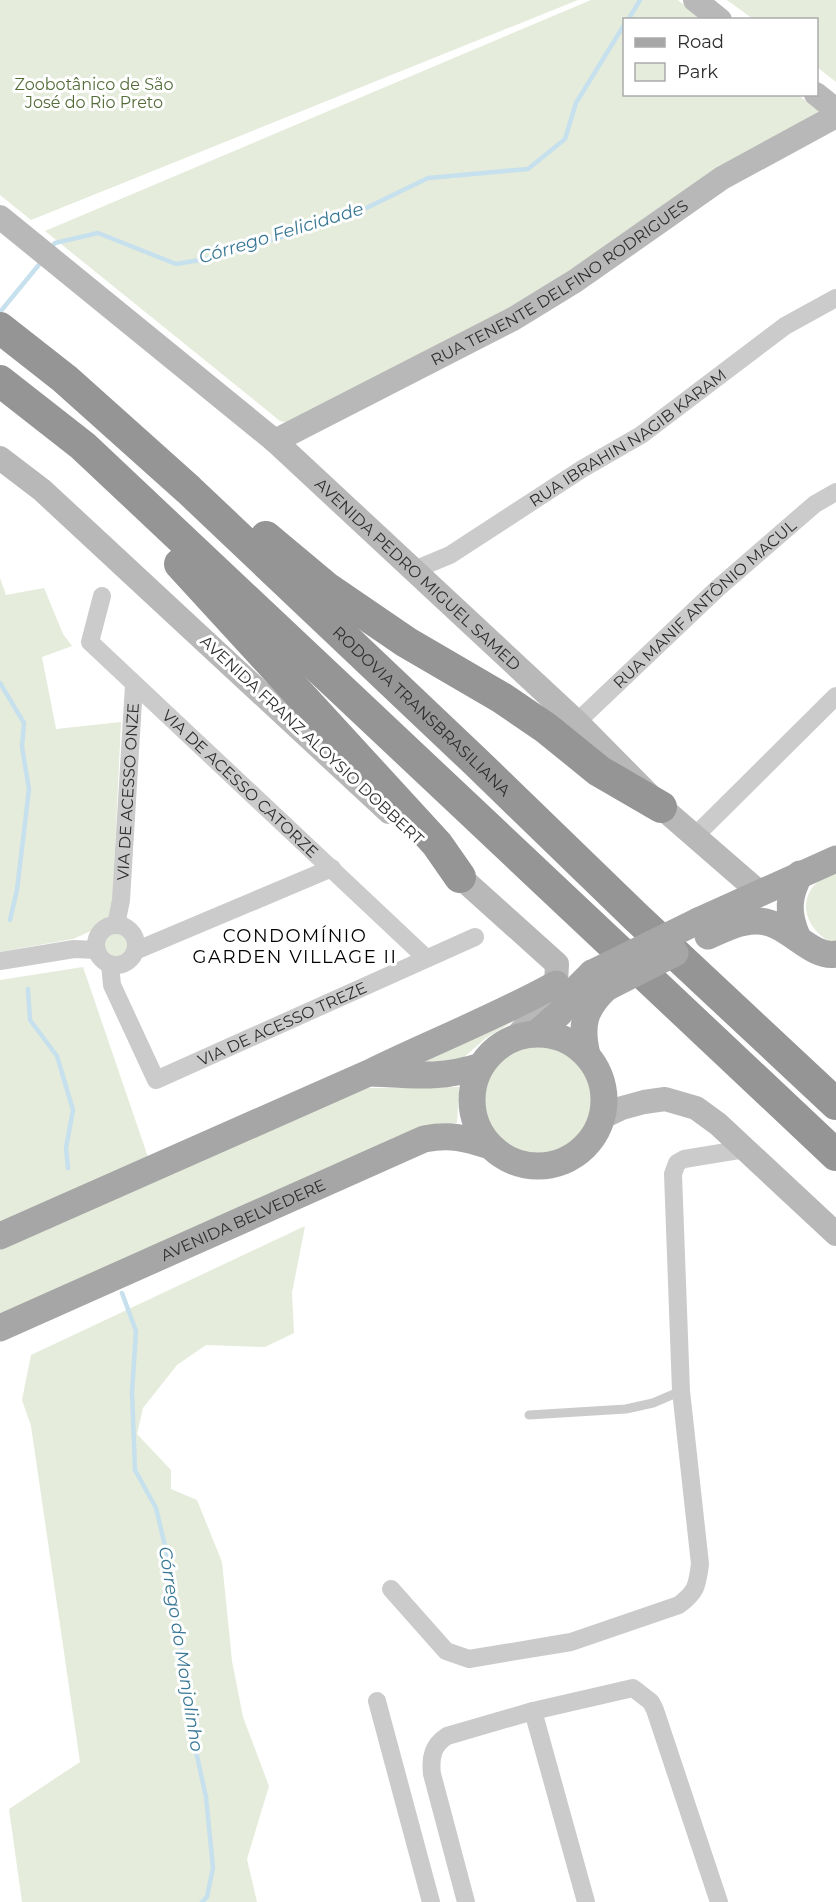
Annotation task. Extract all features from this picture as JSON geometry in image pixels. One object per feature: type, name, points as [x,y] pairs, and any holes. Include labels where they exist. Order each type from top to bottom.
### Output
[{"type":"highway","name":"RODOVIA TRANSBRASILIANA","points":[[5,332],[65,379],[189,490],[636,917],[836,1104]]},
{"type":"highway","points":[[0,381],[83,446],[836,1155]]},
{"type":"highway","points":[[97,408],[139,431],[327,588],[406,642],[502,698],[546,728],[599,771],[661,807]]},
{"type":"highway","points":[[83,446],[95,470],[111,490],[437,844],[460,877]]},
{"type":"main road","points":[[695,0],[718,18]]},
{"type":"main road","points":[[818,96],[836,110]]},
{"type":"main road","name":"RUA TENENTE DELFINO RODRIGUES","points":[[275,441],[513,319],[575,281],[722,178],[836,116]]},
{"type":"main road","name":"AVENIDA PEDRO MIGUEL SAMED","points":[[0,217],[275,441],[577,722],[661,807],[760,893]]},
{"type":"main road","name":"AVENIDA FRANZ ALOYSIO DOBBERT","points":[[0,458],[42,490],[557,964],[556,984]]},
{"type":"main road","points":[[526,1036],[548,1034],[569,1041],[587,1054],[603,1084],[603,1117],[598,1129],[583,1149],[573,1157],[555,1164],[536,1167],[523,1165],[500,1155],[483,1137],[473,1114],[473,1089],[481,1066],[496,1049],[526,1036],[560,1013],[579,986],[599,980],[703,929],[760,893],[836,859]]},
{"type":"main road","points":[[797,936],[790,921],[789,905],[792,889],[800,874]]},
{"type":"main road","points":[[703,929],[727,927],[759,920],[783,928],[818,951],[836,954]]},
{"type":"main road","points":[[587,1054],[583,1024],[599,980]]},
{"type":"main road","points":[[526,1036],[536,1014],[556,984]]},
{"type":"main road","points":[[0,1236],[371,1072],[521,1003],[556,984]]},
{"type":"main road","points":[[371,1072],[425,1076],[456,1074],[481,1066]]},
{"type":"main road","points":[[603,1117],[622,1108],[665,1099],[696,1108],[718,1124],[836,1234]]},
{"type":"main road","name":"AVENIDA BELVEDERE","points":[[0,1328],[424,1139],[445,1135],[467,1138],[490,1146]]},
{"type":"street","name":"RUA IBRAHIN NAGIB KARAM","points":[[414,570],[450,555],[641,435],[785,326],[836,298]]},
{"type":"street","name":"RUA MANIF ANTÔNIO MACUL","points":[[577,722],[718,588],[815,504],[836,492]]},
{"type":"street","name":"VIA DE ACESSO CATORZE","points":[[102,596],[90,642],[425,957]]},
{"type":"street","name":"VIA DE ACESSO ONZE","points":[[128,936],[121,900],[134,685]]},
{"type":"street","points":[[694,837],[836,696]]},
{"type":"street","points":[[107,954],[105,929],[128,936],[159,940],[332,868]]},
{"type":"street","points":[[0,961],[74,949],[130,960],[128,936]]},
{"type":"street","name":"VIA DE ACESSO TREZE","points":[[107,954],[112,985],[156,1080],[475,936]]},
{"type":"street","points":[[391,1588],[446,1651],[469,1659],[571,1641],[679,1605],[690,1596],[697,1587],[700,1564],[681,1390],[674,1174],[677,1163],[684,1159],[745,1149]]},
{"type":"street","points":[[466,1902],[432,1774],[432,1754],[438,1742],[447,1736],[533,1711],[633,1688],[651,1702],[655,1710],[719,1902]]},
{"type":"street","points":[[377,1701],[431,1902]]},
{"type":"street","points":[[533,1711],[586,1902]]},
{"type":"lane","points":[[529,1415],[626,1409],[653,1403],[681,1390]]},
{"type":"green space","name":"Zoobotânico de São José do Rio Preto","points":[[0,0],[578,0],[31,220],[0,195]]},
{"type":"green space","points":[[591,0],[678,0],[699,18],[623,18],[623,96],[799,96],[822,113],[572,277],[291,424],[280,421],[45,231]]},
{"type":"green space","points":[[727,0],[836,0],[836,82],[818,68],[818,18],[752,18]]},
{"type":"green space","points":[[0,578],[6,595],[44,588],[63,634],[72,646],[42,657],[56,729],[121,722],[112,914],[91,931],[73,939],[0,952]]},
{"type":"green space","points":[[836,873],[836,944],[827,940],[812,926],[806,908],[811,889],[819,881]]},
{"type":"green space","points":[[116,931],[126,935],[130,945],[126,955],[116,959],[106,955],[102,945],[106,935]]},
{"type":"green space","points":[[83,967],[149,1160],[0,1223],[0,980]]},
{"type":"green space","points":[[519,1018],[486,1038],[462,1059],[415,1065]]},
{"type":"green space","points":[[539,1045],[560,1049],[579,1061],[591,1080],[595,1101],[591,1122],[579,1141],[560,1153],[539,1157],[518,1153],[499,1141],[487,1122],[483,1101],[487,1080],[499,1061],[518,1049]]},
{"type":"green space","points":[[459,1087],[457,1123],[410,1131],[0,1314],[0,1248],[368,1088]]},
{"type":"green space","points":[[305,1226],[292,1293],[294,1333],[265,1347],[206,1345],[177,1365],[143,1408],[137,1434],[171,1470],[171,1489],[197,1500],[222,1562],[232,1661],[243,1717],[269,1786],[247,1859],[257,1902],[22,1902],[9,1809],[80,1762],[31,1426],[22,1400],[31,1355]]},
{"type":"waterway","name":"Córrego Felicidade","points":[[629,18],[640,0]]},
{"type":"waterway","name":"Córrego Felicidade","points":[[50,249],[55,243],[98,233],[176,264],[218,257],[354,214],[428,178],[528,169],[565,139],[576,103],[623,27]]},
{"type":"waterway","name":"Córrego Felicidade","points":[[0,312],[42,261]]},
{"type":"waterway","name":"Córrego do Monjolinho","points":[[0,683],[24,723],[22,747],[29,789],[17,890],[10,920]]},
{"type":"waterway","name":"Córrego do Monjolinho","points":[[28,989],[30,1020],[57,1056],[73,1110],[66,1148],[68,1168]]},
{"type":"waterway","name":"Córrego do Monjolinho","points":[[122,1293],[136,1331],[132,1392],[135,1470],[156,1508],[172,1575],[190,1724],[206,1797],[213,1868],[207,1897],[202,1902]]},
{"type":"district","name":"CONDOMÍNIO GARDEN VILLAGE II","points":[[295,946]]}]
